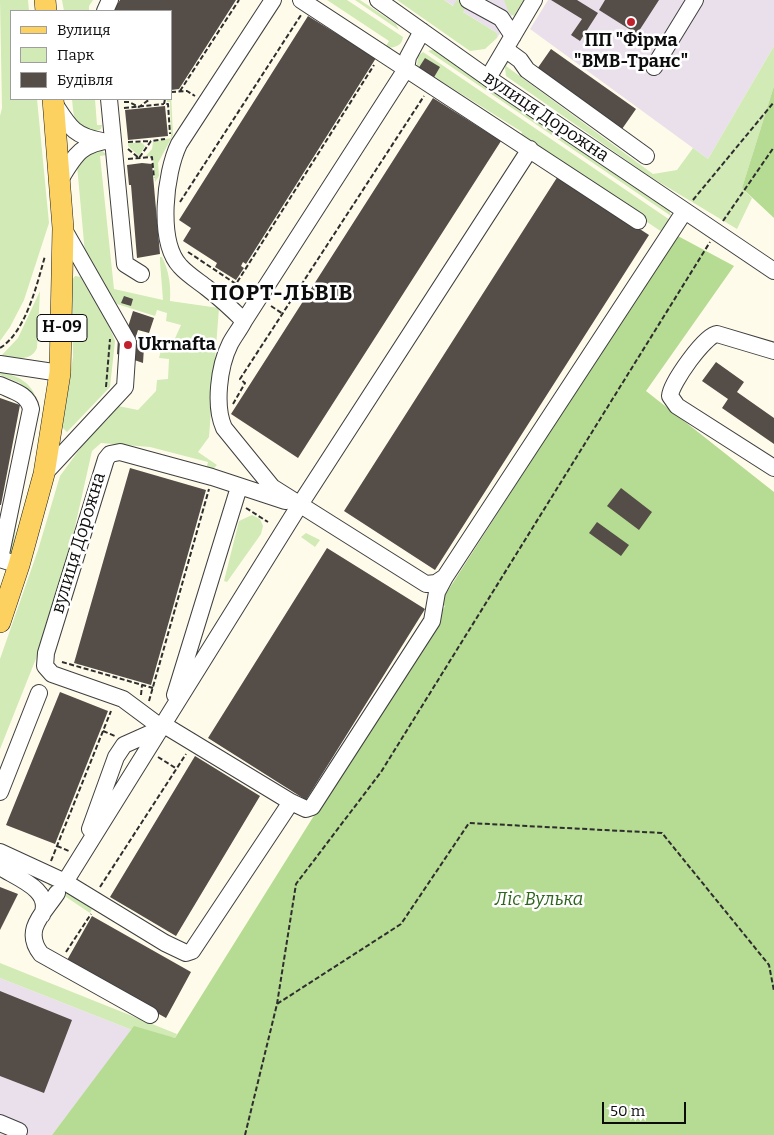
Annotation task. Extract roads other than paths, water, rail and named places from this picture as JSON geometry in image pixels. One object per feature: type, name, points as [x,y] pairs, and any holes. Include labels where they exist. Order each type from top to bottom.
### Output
[{"type":"main road","name":"Н-09","points":[[0,622],[7,561],[44,474],[60,373],[63,228],[54,101]]},
{"type":"street","points":[[244,321],[221,299],[180,266],[170,252],[167,234],[167,196],[171,163],[179,144],[273,0]]},
{"type":"street","name":"вулиця Дорожна","points":[[378,0],[488,78],[684,212],[716,230],[774,271]]},
{"type":"street","points":[[468,0],[492,6],[501,18],[509,42],[527,70],[646,156]]},
{"type":"street","points":[[488,78],[534,0]]},
{"type":"street","points":[[654,67],[695,0]]},
{"type":"street","points":[[302,5],[406,69],[638,221]]},
{"type":"street","points":[[422,31],[408,57],[406,69],[244,321],[226,354],[220,390],[220,420],[224,428],[272,487],[299,506],[426,584],[436,583],[445,577]]},
{"type":"street","points":[[54,101],[73,131],[85,138],[115,143]]},
{"type":"street","points":[[114,103],[115,143],[125,264],[141,274]]},
{"type":"street","points":[[60,180],[76,154],[86,146],[115,143]]},
{"type":"street","points":[[77,854],[164,724],[299,506],[530,149]]},
{"type":"street","points":[[0,852],[165,943],[186,953],[192,951],[290,802],[306,809],[312,807],[317,802],[432,621],[437,592],[445,577],[684,212]]},
{"type":"street","points":[[44,474],[125,387],[128,342],[63,228]]},
{"type":"street","points":[[774,352],[712,334],[703,343],[672,386],[670,396],[677,406],[774,468]]},
{"type":"street","points":[[0,364],[60,373]]},
{"type":"street","points":[[0,385],[25,396],[31,409],[7,561]]},
{"type":"street","name":"вулиця Дорожна","points":[[290,802],[123,699],[52,674],[46,666],[46,654],[106,459],[110,454],[120,452],[299,506]]},
{"type":"street","points":[[42,915],[61,887],[77,854],[116,757],[124,744],[164,724],[239,487]]},
{"type":"street","points":[[0,792],[39,693]]},
{"type":"street","points":[[0,867],[38,891],[44,900],[46,908],[34,928],[32,936],[35,946],[41,954],[150,1016]]},
{"type":"street","points":[[0,1123],[19,1131]]},
{"type":"place","name":"ПП \"Фірма \"ВМВ-Транс\"","points":[[631,22]]},
{"type":"place","name":"Ukrnafta","points":[[128,345]]},
{"type":"district","name":"ПОРТ-ЛЬВІВ","points":[[282,294]]},
{"type":"park label","name":"Ліс Вулька","points":[[539,900]]}]
